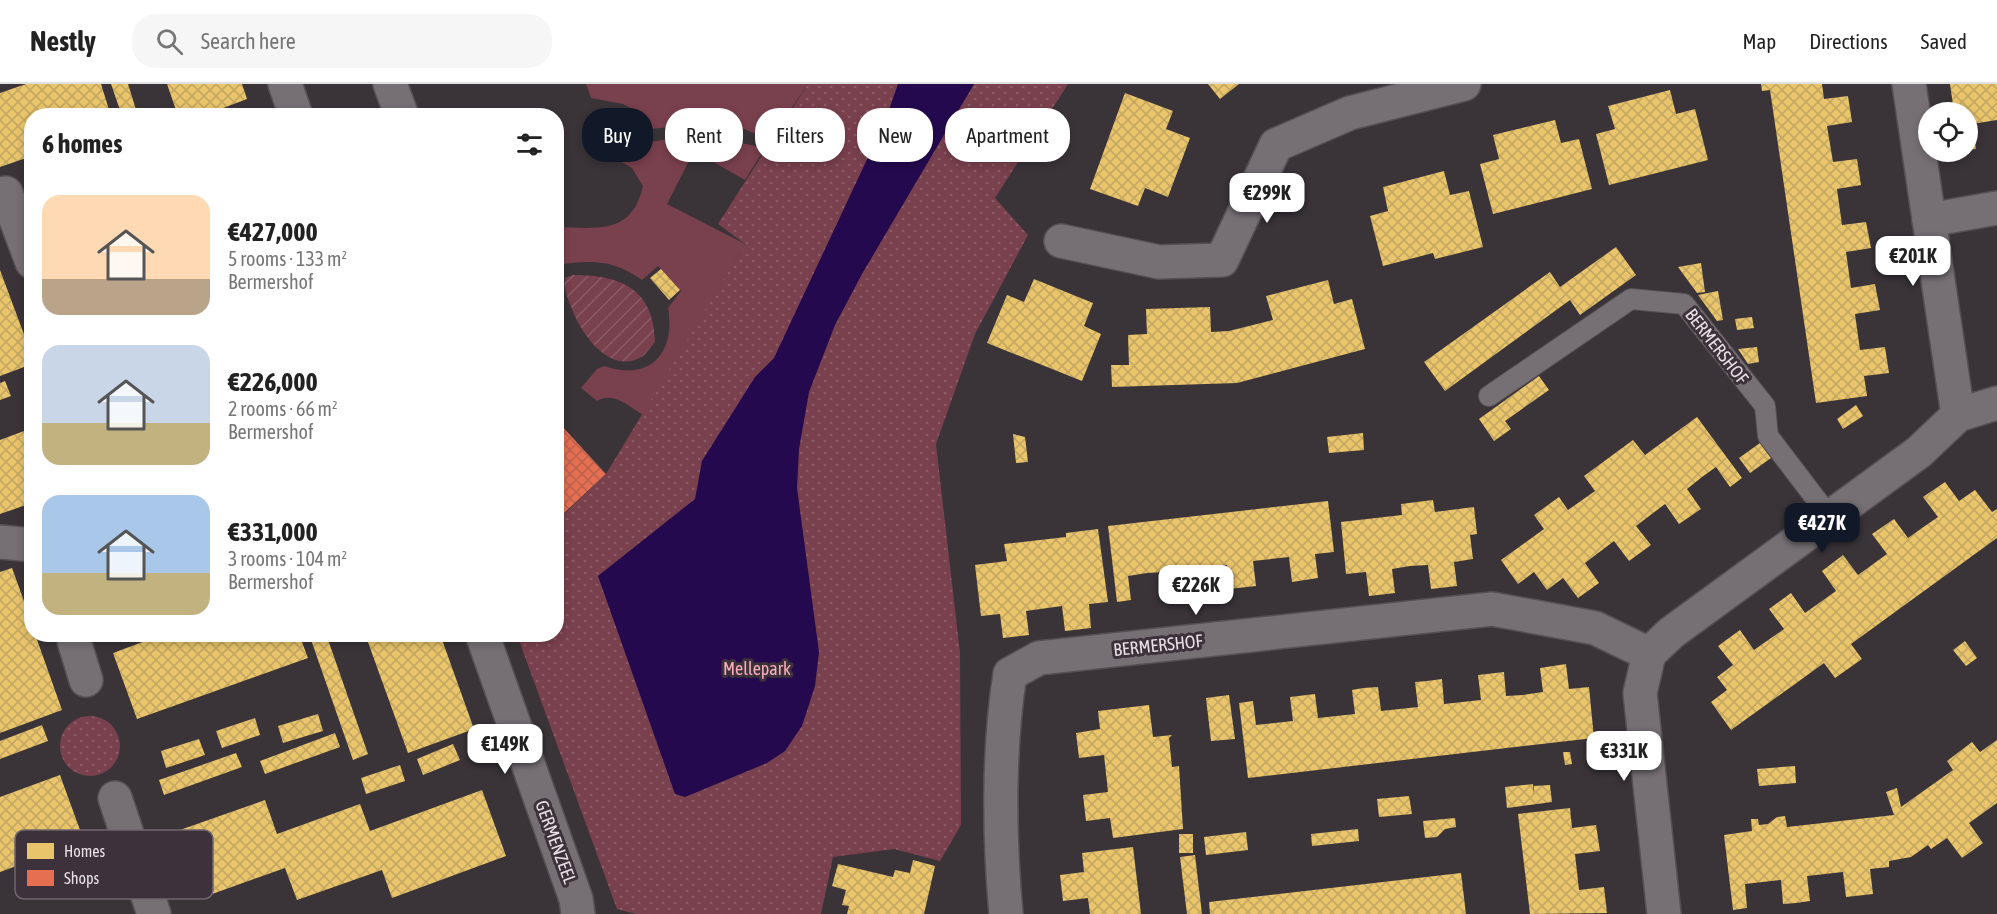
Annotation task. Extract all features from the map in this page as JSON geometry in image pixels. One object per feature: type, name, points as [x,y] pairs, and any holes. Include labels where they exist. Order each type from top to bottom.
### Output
[{"type":"street","points":[[285,84],[293,108]]},
{"type":"street","points":[[390,84],[399,108]]},
{"type":"street","points":[[1061,241],[1159,262],[1222,260],[1276,146],[1350,113],[1464,84]]},
{"type":"street","points":[[1909,84],[1958,415]]},
{"type":"street","points":[[0,194],[6,193],[24,234]]},
{"type":"street","points":[[1929,220],[1997,208]]},
{"type":"street","points":[[1664,914],[1640,693],[1649,654],[1671,633],[1919,452],[1958,415],[1997,403]]},
{"type":"street","points":[[0,542],[24,544]]},
{"type":"street","name":"BERMERSHOF","points":[[1006,914],[1000,854],[1006,702],[1010,674],[1040,658],[1492,609],[1595,628],[1649,654]]},
{"type":"street","points":[[74,642],[87,680]]},
{"type":"street","name":"GERMENZEEL","points":[[485,642],[576,899],[578,914]]},
{"type":"street","points":[[115,798],[126,830]]},
{"type":"street","points":[[149,899],[154,914]]},
{"type":"lane","name":"BERMERSHOF","points":[[1489,396],[1631,299],[1684,304],[1765,406],[1768,436],[1829,516]]},
{"type":"green space","points":[[586,84],[808,84],[792,108],[755,108],[755,133],[743,128],[743,108],[665,108],[665,127],[653,129],[653,108],[630,108],[623,104],[591,98]]},
{"type":"green space","name":"Mellepark","points":[[808,84],[1068,84],[1053,108],[945,108],[945,162],[1018,162],[995,198],[1028,235],[975,334],[936,444],[960,653],[961,825],[940,861],[894,849],[833,857],[821,914],[636,914],[617,909],[520,642],[564,642],[564,514],[606,474],[745,244],[718,224],[758,162],[845,162],[845,108],[793,108]]},
{"type":"green space","points":[[665,140],[665,162],[688,162],[667,204],[745,244],[643,415],[615,399],[603,398],[597,401],[581,388],[597,369],[604,366],[620,370],[635,370],[647,367],[656,360],[668,338],[668,308],[681,291],[658,266],[642,280],[611,265],[591,262],[564,264],[564,227],[611,225],[622,221],[631,213],[638,202],[643,186],[632,168],[622,162],[653,162],[653,142]]},
{"type":"green space","points":[[743,143],[755,146],[756,162],[745,180],[713,162],[743,162]]},
{"type":"green space","points":[[573,275],[606,278],[620,282],[641,298],[649,309],[655,342],[645,355],[631,361],[620,361],[599,350],[590,340],[576,319],[566,294],[565,278]]},
{"type":"green space","points":[[84,716],[96,716],[107,721],[115,729],[120,746],[118,758],[107,771],[96,776],[84,776],[73,771],[65,763],[60,752],[60,740],[65,729],[73,721]]},
{"type":"shaded area","points":[[898,84],[974,84],[960,108],[945,108],[945,133],[933,154],[933,108],[890,108]]},
{"type":"shaded area","points":[[866,162],[928,162],[862,274],[835,325],[809,392],[799,449],[797,488],[819,652],[815,686],[802,726],[785,751],[767,763],[685,797],[675,794],[598,576],[695,499],[702,461],[755,377],[774,358]]},
{"type":"building: Homes","points":[[26,84],[101,84],[108,108],[24,108],[24,159],[0,167],[0,93]]},
{"type":"building: Homes","points":[[111,84],[128,84],[136,108],[119,108]]},
{"type":"building: Homes","points":[[167,84],[242,84],[247,99],[223,108],[175,108]]},
{"type":"building: Homes","points":[[1208,84],[1239,84],[1220,99]]},
{"type":"building: Homes","points":[[1761,84],[1822,84],[1824,99],[1848,96],[1852,122],[1827,126],[1833,162],[1857,159],[1861,185],[1837,189],[1842,225],[1866,222],[1871,248],[1846,252],[1851,288],[1875,284],[1880,310],[1855,314],[1860,350],[1885,347],[1889,373],[1864,376],[1867,396],[1816,403],[1770,90],[1762,91]]},
{"type":"building: Homes","points":[[1950,84],[1997,84],[1997,120],[1978,123],[1978,102],[1953,102]]},
{"type":"building: Homes","points":[[1670,90],[1676,114],[1695,109],[1708,160],[1609,185],[1596,134],[1615,129],[1608,106]]},
{"type":"building: Homes","points":[[1125,93],[1173,111],[1166,129],[1190,138],[1168,197],[1145,188],[1138,206],[1090,189]]},
{"type":"building: Homes","points":[[1555,120],[1561,143],[1579,139],[1592,189],[1493,214],[1480,164],[1499,159],[1493,135]]},
{"type":"building: Homes","points":[[1444,171],[1450,195],[1469,191],[1483,247],[1435,259],[1433,253],[1383,266],[1370,216],[1388,211],[1383,187]]},
{"type":"building: Homes","points":[[1616,247],[1636,275],[1580,315],[1570,300],[1445,391],[1424,362],[1550,272],[1560,287]]},
{"type":"building: Homes","points":[[1701,263],[1705,292],[1697,293],[1678,267]]},
{"type":"building: Homes","points":[[661,269],[680,290],[669,300],[650,278]]},
{"type":"building: Homes","points":[[0,270],[24,334],[24,367],[0,376]]},
{"type":"building: Homes","points":[[1034,279],[1093,303],[1084,326],[1101,334],[1082,381],[987,343],[1007,295],[1024,302]]},
{"type":"building: Homes","points":[[1328,280],[1334,304],[1352,299],[1365,349],[1237,383],[1112,387],[1111,365],[1129,365],[1128,335],[1147,334],[1146,309],[1210,307],[1211,332],[1229,331],[1273,320],[1266,296]]},
{"type":"building: Homes","points":[[1718,291],[1723,320],[1717,321],[1698,295]]},
{"type":"building: Homes","points":[[1752,317],[1754,328],[1737,330],[1735,319]]},
{"type":"building: Homes","points":[[1757,347],[1759,362],[1748,364],[1738,349]]},
{"type":"building: Homes","points":[[1539,376],[1549,390],[1505,421],[1511,429],[1494,441],[1479,419]]},
{"type":"building: Homes","points":[[5,381],[11,396],[0,400],[0,383]]},
{"type":"building: Homes","points":[[1856,405],[1863,416],[1843,429],[1837,419]]},
{"type":"building: Homes","points":[[1697,417],[1742,478],[1730,487],[1716,467],[1702,477],[1687,489],[1701,509],[1679,524],[1665,504],[1636,526],[1651,545],[1629,561],[1614,541],[1585,563],[1599,583],[1578,598],[1563,578],[1547,590],[1534,572],[1518,584],[1501,560],[1544,529],[1534,515],[1559,497],[1568,510],[1595,491],[1584,476],[1633,440],[1645,455]]},
{"type":"building: Homes","points":[[24,431],[24,506],[0,514],[0,440]]},
{"type":"building: Homes","points":[[1363,433],[1364,450],[1329,453],[1327,437]]},
{"type":"building: Homes","points":[[1013,434],[1025,437],[1028,462],[1016,463]]},
{"type":"building: Homes","points":[[1760,443],[1771,458],[1750,473],[1739,458]]},
{"type":"building: Homes","points":[[1945,482],[1959,501],[1975,490],[1992,512],[1997,509],[1997,538],[1851,644],[1862,659],[1835,678],[1824,663],[1731,730],[1711,702],[1727,690],[1717,677],[1733,665],[1718,646],[1740,630],[1754,650],[1784,629],[1769,609],[1791,593],[1805,613],[1836,591],[1822,571],[1843,555],[1858,575],[1887,554],[1872,534],[1894,519],[1908,538],[1938,517],[1923,497]]},
{"type":"building: Homes","points":[[1433,500],[1435,512],[1474,507],[1477,534],[1470,535],[1473,559],[1454,562],[1457,586],[1431,589],[1428,565],[1410,566],[1392,569],[1395,593],[1369,596],[1366,572],[1346,574],[1341,522],[1402,515],[1401,504]]},
{"type":"building: Homes","points":[[1328,501],[1334,552],[1315,554],[1318,578],[1292,582],[1289,557],[1253,561],[1256,586],[1229,589],[1227,565],[1209,566],[1191,569],[1194,593],[1167,596],[1165,572],[1147,573],[1128,576],[1131,600],[1117,602],[1108,526]]},
{"type":"building: Homes","points":[[1098,529],[1108,602],[1089,604],[1091,628],[1065,631],[1062,606],[1026,611],[1029,635],[1003,638],[1000,614],[981,616],[975,565],[1007,561],[1004,544],[1066,537],[1066,533]]},
{"type":"building: Homes","points":[[12,568],[24,601],[24,642],[38,642],[62,710],[0,733],[0,572]]},
{"type":"building: Homes","points":[[1965,641],[1977,658],[1966,666],[1953,650]]},
{"type":"building: Homes","points":[[143,642],[302,642],[308,658],[137,719],[113,653]]},
{"type":"building: Homes","points":[[312,642],[329,642],[368,754],[353,760]]},
{"type":"building: Homes","points":[[368,642],[443,642],[474,729],[408,753]]},
{"type":"building: Homes","points":[[1566,664],[1569,689],[1589,687],[1594,738],[1248,778],[1239,703],[1253,701],[1256,725],[1293,721],[1290,697],[1315,694],[1318,718],[1355,714],[1352,690],[1363,688],[1378,687],[1381,711],[1418,707],[1415,682],[1442,679],[1444,704],[1481,700],[1478,675],[1504,672],[1506,696],[1523,695],[1543,692],[1540,668]]},
{"type":"building: Homes","points":[[1229,695],[1235,739],[1211,741],[1206,698]]},
{"type":"building: Homes","points":[[1149,705],[1153,737],[1172,735],[1169,738],[1172,767],[1179,766],[1183,829],[1113,838],[1110,818],[1086,821],[1083,795],[1108,792],[1104,755],[1079,758],[1076,733],[1100,729],[1098,711]]},
{"type":"building: Homes","points":[[318,714],[323,731],[283,743],[278,726]]},
{"type":"building: Homes","points":[[255,718],[260,735],[222,748],[216,731]]},
{"type":"building: Homes","points":[[42,725],[48,741],[0,759],[0,741]]},
{"type":"building: Homes","points":[[335,733],[340,747],[265,774],[260,761]]},
{"type":"building: Homes","points":[[199,739],[205,755],[166,768],[161,751]]},
{"type":"building: Homes","points":[[1997,740],[1997,803],[1969,823],[1983,843],[1962,858],[1947,838],[1931,849],[1928,845],[1911,857],[1889,861],[1889,867],[1870,869],[1873,894],[1846,897],[1843,872],[1807,876],[1810,901],[1783,904],[1781,880],[1745,884],[1747,908],[1733,910],[1724,835],[1752,831],[1751,819],[1758,819],[1759,825],[1768,824],[1777,817],[1785,816],[1787,827],[1894,815],[1886,792],[1897,788],[1901,807],[1953,770],[1947,761],[1972,742],[1980,752]]},
{"type":"building: Homes","points":[[453,744],[460,760],[423,775],[417,759]]},
{"type":"building: Homes","points":[[1563,752],[1570,752],[1572,764],[1565,765]]},
{"type":"building: Homes","points":[[236,753],[242,767],[164,795],[159,780]]},
{"type":"building: Homes","points":[[400,765],[405,781],[366,794],[361,778]]},
{"type":"building: Homes","points":[[1795,766],[1796,783],[1759,786],[1757,769]]},
{"type":"building: Homes","points":[[60,775],[80,830],[15,830],[15,866],[0,872],[0,797]]},
{"type":"building: Homes","points":[[1533,784],[1534,795],[1534,786],[1550,785],[1552,802],[1507,808],[1505,787]]},
{"type":"building: Homes","points":[[482,790],[506,856],[392,898],[382,870],[297,900],[285,868],[213,894],[213,830],[180,830],[265,800],[277,834],[360,804],[370,831]]},
{"type":"building: Homes","points":[[1409,796],[1412,814],[1379,817],[1377,799]]},
{"type":"building: Homes","points":[[1570,808],[1572,828],[1596,825],[1600,851],[1575,854],[1579,890],[1604,887],[1607,913],[1530,914],[1518,814]]},
{"type":"building: Homes","points":[[1455,818],[1456,827],[1445,829],[1437,837],[1425,838],[1423,821]]},
{"type":"building: Homes","points":[[1358,829],[1359,841],[1312,846],[1311,834]]},
{"type":"building: Homes","points":[[1246,832],[1248,850],[1206,855],[1204,837]]},
{"type":"building: Homes","points":[[1179,834],[1193,834],[1193,853],[1179,853]]},
{"type":"building: Homes","points":[[1133,847],[1141,914],[1090,914],[1088,898],[1063,901],[1060,875],[1084,872],[1082,853]]},
{"type":"building: Homes","points":[[1195,855],[1202,914],[1187,914],[1180,857]]},
{"type":"building: Homes","points":[[913,860],[935,866],[924,914],[847,914],[849,906],[842,905],[846,890],[832,886],[838,864],[893,877],[895,870],[910,873]]},
{"type":"building: Homes","points":[[1461,873],[1466,914],[1210,914],[1209,902]]},
{"type":"building: Shops","points":[[564,428],[606,474],[564,513]]}]
